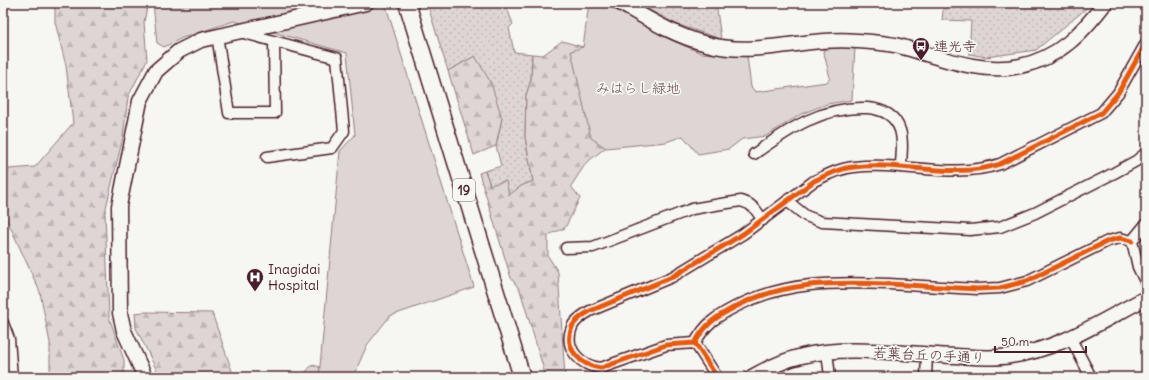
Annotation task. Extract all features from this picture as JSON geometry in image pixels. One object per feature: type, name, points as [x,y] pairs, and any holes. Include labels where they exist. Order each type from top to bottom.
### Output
[{"type":"main road","points":[[145,377],[124,331],[120,313],[119,206],[140,100],[156,71],[169,58],[188,45],[217,35],[366,3]]},
{"type":"main road","name":"19","points":[[407,3],[522,377]]},
{"type":"main road","points":[[620,3],[670,31],[708,45],[744,49],[856,40],[897,46],[977,66],[1006,68],[1020,66],[1044,59],[1066,46],[1080,33],[1105,3]]},
{"type":"main road","name":"若葉台丘の手通り","points":[[752,377],[784,362],[802,356],[827,352],[859,351],[927,355],[1009,356],[1027,353],[1070,337],[1146,298]]},
{"type":"street","points":[[238,31],[274,42],[338,58],[344,131],[332,148],[267,157]]},
{"type":"street","points":[[217,35],[229,113],[275,113],[274,42]]},
{"type":"street","points":[[695,343],[666,345],[601,368],[592,368],[577,358],[571,349],[570,338],[572,327],[580,317],[590,311],[672,277],[724,247],[763,220],[814,181],[842,169],[854,167],[901,167],[972,171],[1000,164],[1082,123],[1101,113],[1110,104],[1146,43]]},
{"type":"street","points":[[754,154],[790,128],[810,118],[833,110],[855,107],[878,109],[886,112],[894,119],[900,130],[902,139],[901,167]]},
{"type":"street","points":[[787,201],[806,216],[822,222],[944,230],[989,229],[1010,224],[1035,213],[1119,170],[1146,153]]},
{"type":"street","points":[[566,248],[593,247],[692,209],[741,201],[749,204],[755,209],[763,220]]},
{"type":"street","points":[[1132,241],[1146,224]]},
{"type":"street","points":[[695,343],[703,328],[712,320],[746,302],[780,290],[810,284],[838,282],[977,289],[1000,288],[1027,281],[1108,241],[1120,238],[1132,241]]},
{"type":"street","points":[[1132,241],[1138,268],[1146,283]]},
{"type":"street","points":[[3,323],[9,340],[12,377]]},
{"type":"street","points":[[1070,337],[1091,377]]},
{"type":"street","points":[[695,343],[717,377]]},
{"type":"street","points":[[827,352],[830,377]]},
{"type":"street","points":[[926,377],[927,355]]},
{"type":"green space","points":[[55,3],[148,3],[144,22],[147,60],[128,97],[123,137],[105,212],[109,317],[124,360],[124,377],[50,377],[50,343],[40,292],[3,211],[3,189],[9,169],[35,167],[73,123],[66,66],[55,22]]},
{"type":"green space","points":[[153,3],[385,3],[474,287],[390,316],[367,345],[353,377],[319,377],[340,151],[355,135],[347,53],[234,21],[182,38],[164,47],[157,43]]},
{"type":"green space","points":[[427,3],[505,3],[513,24],[509,28],[514,52],[532,54],[531,80],[526,95],[525,137],[533,181],[521,186],[509,196],[490,185],[485,171],[501,166],[496,146],[502,118],[475,56],[448,71]]},
{"type":"green space","name":"みはらし緑地","points":[[589,3],[603,3],[665,37],[701,53],[747,56],[751,87],[756,92],[827,82],[830,78],[823,49],[855,47],[852,100],[827,104],[801,114],[766,136],[742,139],[729,149],[698,154],[683,136],[666,142],[606,148],[591,138],[571,51],[583,47]]},
{"type":"green space","points":[[637,3],[716,3],[721,39],[676,24]]},
{"type":"green space","points":[[944,3],[1093,3],[1036,50],[986,57],[969,54],[971,21],[942,20]]},
{"type":"green space","points":[[562,41],[583,47],[624,133],[586,163],[571,186],[580,198],[565,228],[548,235],[548,256],[558,272],[565,377],[546,377],[520,290],[511,278],[479,173],[485,171],[490,185],[506,181],[509,195],[521,186],[533,181],[525,137],[526,95],[531,80],[532,54],[543,55]]},
{"type":"green space","points":[[475,56],[491,83],[502,118],[496,146],[474,155],[448,71]]},
{"type":"green space","points":[[135,313],[212,313],[234,377],[160,377],[136,328]]},
{"type":"green space","points":[[312,365],[320,367],[319,377],[254,377],[304,374]]},
{"type":"cycle path","points":[[717,377],[695,343],[666,345],[601,368],[594,367],[581,360],[572,349],[570,335],[573,324],[590,311],[672,277],[743,234],[814,181],[834,172],[849,168],[872,166],[964,170],[1000,164],[1101,113],[1118,93],[1146,43]]},
{"type":"cycle path","points":[[695,343],[707,325],[722,314],[754,298],[772,292],[810,285],[849,283],[977,289],[1000,288],[1027,281],[1108,241],[1120,238],[1132,241]]},
{"type":"place","name":"連光寺","points":[[921,61]]},
{"type":"place","name":"Inagidai Hospital","points":[[255,292]]}]
